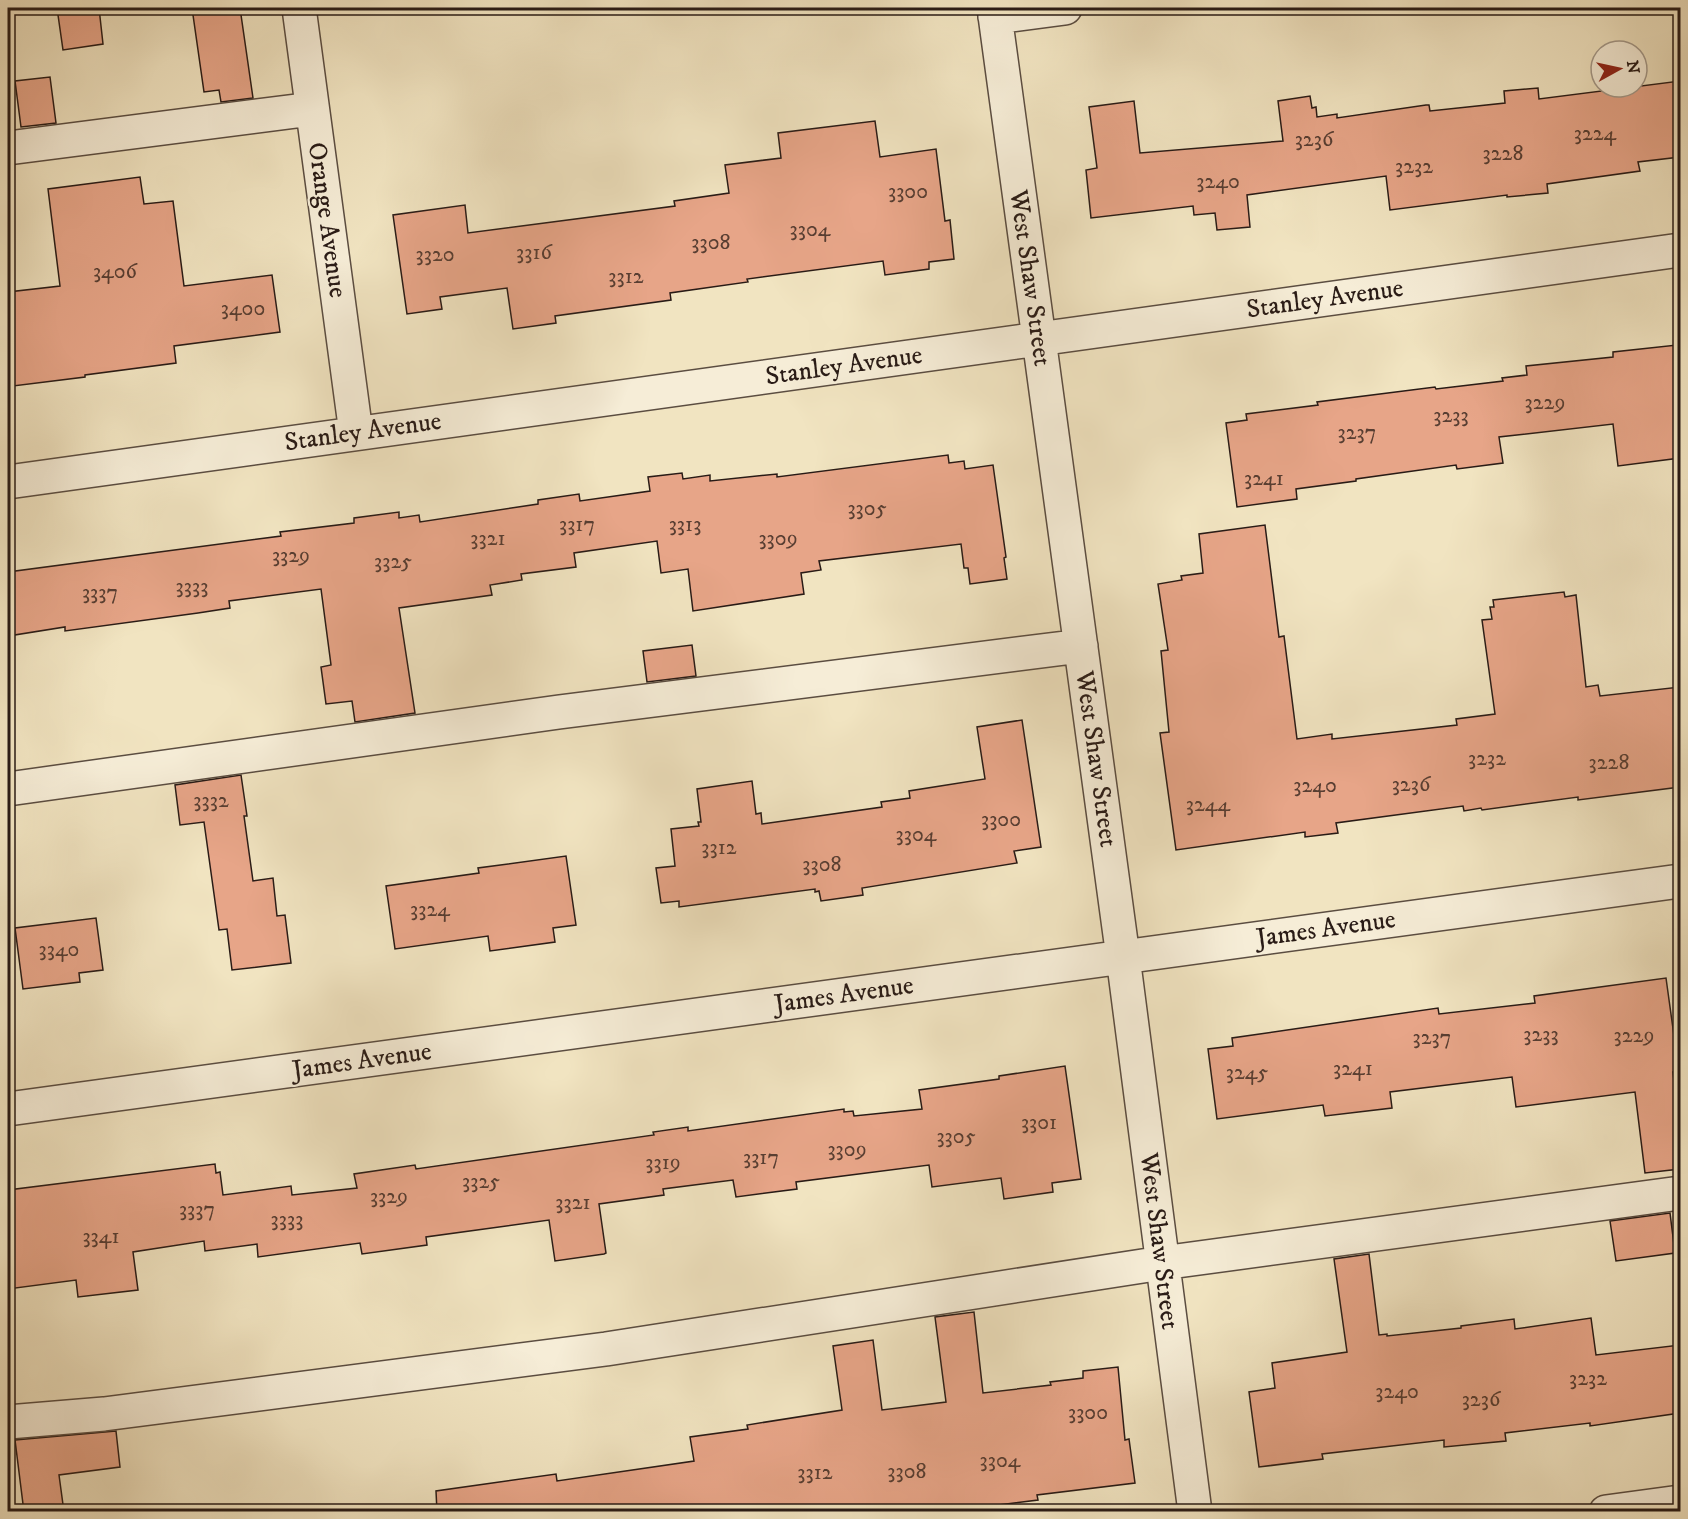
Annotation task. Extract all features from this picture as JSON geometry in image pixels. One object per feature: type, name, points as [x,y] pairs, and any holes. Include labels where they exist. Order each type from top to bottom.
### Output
[{"type":"street","name":"Orange Avenue","points":[[299,8],[356,433]]},
{"type":"street","points":[[994,12],[1065,8]]},
{"type":"street","name":"West Shaw Street","points":[[994,12],[1123,957],[1195,1512]]},
{"type":"street","points":[[8,148],[312,109]]},
{"type":"street","name":"Stanley Avenue","points":[[8,482],[1680,250]]},
{"type":"street","points":[[8,789],[559,712],[1081,646]]},
{"type":"street","name":"James Avenue","points":[[8,1109],[1680,881]]},
{"type":"street","points":[[8,1422],[104,1414],[606,1349],[1162,1263],[1680,1193]]},
{"type":"street","points":[[1606,1512],[1680,1502]]},
{"type":"building","points":[[57,8],[99,8],[103,44],[63,50]]},
{"type":"building","points":[[192,8],[240,8],[253,98],[221,102],[219,90],[204,92]]},
{"type":"building","points":[[50,77],[56,123],[21,127],[15,81]]},
{"type":"building","points":[[1680,81],[1680,157],[1638,162],[1640,171],[1547,184],[1548,193],[1507,197],[1507,195],[1390,210],[1386,176],[1247,195],[1250,227],[1217,230],[1215,213],[1194,215],[1193,206],[1091,218],[1086,170],[1097,168],[1089,107],[1134,101],[1140,153],[1283,141],[1278,101],[1310,96],[1312,108],[1316,107],[1317,117],[1337,114],[1337,118],[1426,105],[1429,105],[1430,111],[1505,103],[1504,91],[1538,88],[1539,99],[1589,93],[1589,99],[1649,99],[1649,85]]},
{"type":"building","points":[[875,121],[880,157],[936,149],[945,221],[950,220],[954,259],[929,262],[929,269],[885,275],[883,261],[747,279],[748,282],[670,293],[671,300],[555,316],[556,323],[513,329],[507,288],[440,297],[442,309],[407,314],[393,215],[465,205],[468,233],[675,206],[674,201],[729,193],[725,165],[781,158],[778,133]]},
{"type":"building","points":[[140,177],[144,204],[173,201],[184,286],[272,275],[280,332],[174,346],[176,363],[13,386],[8,345],[8,292],[60,286],[48,189]]},
{"type":"building","points":[[1677,345],[1680,376],[1680,458],[1618,466],[1613,424],[1499,437],[1503,463],[1457,469],[1456,465],[1356,479],[1356,481],[1296,489],[1297,499],[1237,507],[1226,423],[1247,420],[1246,414],[1318,405],[1317,402],[1503,381],[1502,378],[1527,375],[1526,366],[1613,357],[1613,352]]},
{"type":"building","points":[[948,455],[949,463],[964,461],[965,469],[993,465],[1007,579],[970,584],[968,568],[964,568],[961,544],[819,561],[821,570],[801,573],[804,594],[693,611],[688,569],[661,573],[657,541],[574,553],[576,567],[521,574],[522,580],[490,585],[492,595],[399,608],[415,713],[355,722],[352,701],[326,704],[321,667],[331,665],[321,589],[229,601],[230,608],[198,613],[65,631],[65,627],[8,636],[8,572],[281,536],[280,532],[354,523],[354,518],[399,512],[399,518],[419,515],[420,522],[538,504],[538,500],[579,494],[580,501],[650,491],[648,477],[682,473],[683,479],[710,475],[710,481],[777,474],[777,477]]},
{"type":"building","points":[[1265,525],[1279,637],[1284,636],[1297,739],[1332,734],[1332,739],[1457,725],[1456,719],[1495,714],[1482,620],[1492,619],[1490,607],[1494,607],[1493,600],[1564,592],[1565,597],[1576,595],[1586,687],[1598,685],[1600,696],[1680,687],[1680,787],[1578,800],[1578,797],[1482,810],[1481,808],[1464,811],[1463,806],[1336,823],[1338,833],[1305,837],[1305,832],[1176,850],[1160,733],[1169,732],[1161,651],[1168,650],[1158,584],[1182,580],[1181,576],[1203,573],[1199,534]]},
{"type":"building","points":[[692,645],[696,676],[647,682],[643,651]]},
{"type":"building","points":[[1022,720],[1041,847],[1014,851],[1017,863],[862,888],[863,895],[821,901],[819,891],[815,892],[815,889],[679,907],[679,901],[661,903],[656,868],[675,866],[671,829],[699,826],[698,822],[701,822],[697,789],[752,781],[756,814],[761,813],[762,824],[882,807],[881,802],[910,798],[909,791],[985,779],[977,727]]},
{"type":"building","points":[[241,775],[253,881],[273,878],[277,916],[285,915],[291,963],[232,970],[227,929],[219,930],[204,822],[180,825],[175,785]]},
{"type":"building","points":[[566,856],[576,925],[553,928],[555,942],[490,951],[488,936],[395,949],[386,886],[479,873],[478,868]]},
{"type":"building","points":[[96,918],[103,970],[79,973],[80,982],[23,989],[15,928]]},
{"type":"building","points":[[1666,978],[1679,1072],[1673,1072],[1680,1135],[1680,1169],[1645,1173],[1635,1092],[1516,1107],[1512,1077],[1390,1092],[1392,1108],[1325,1116],[1323,1105],[1217,1119],[1208,1049],[1233,1046],[1232,1038],[1438,1008],[1439,1014],[1535,1003],[1534,996]]},
{"type":"building","points":[[1065,1066],[1081,1179],[1052,1183],[1053,1192],[1004,1199],[1001,1178],[932,1187],[929,1165],[796,1182],[797,1189],[736,1197],[733,1180],[663,1189],[664,1195],[599,1204],[606,1253],[604,1254],[555,1261],[549,1220],[426,1237],[427,1245],[362,1254],[360,1243],[258,1257],[257,1244],[205,1251],[204,1241],[133,1252],[138,1290],[78,1297],[76,1280],[8,1289],[8,1190],[215,1164],[216,1173],[220,1172],[223,1195],[291,1186],[292,1195],[357,1188],[354,1174],[415,1165],[416,1169],[654,1135],[653,1132],[688,1127],[688,1131],[844,1109],[844,1112],[853,1111],[854,1116],[922,1109],[919,1090],[999,1079],[999,1076]]},
{"type":"building","points":[[1670,1213],[1675,1253],[1616,1261],[1610,1221]]},
{"type":"building","points":[[1369,1254],[1379,1335],[1461,1328],[1461,1326],[1514,1319],[1515,1329],[1591,1318],[1596,1355],[1680,1345],[1680,1413],[1590,1426],[1590,1423],[1505,1433],[1506,1441],[1444,1447],[1444,1440],[1322,1454],[1323,1459],[1259,1467],[1249,1392],[1275,1388],[1272,1363],[1347,1352],[1334,1259]]},
{"type":"building","points":[[974,1312],[983,1393],[1051,1385],[1050,1382],[1083,1378],[1083,1371],[1118,1367],[1125,1440],[1129,1439],[1135,1483],[1037,1495],[1038,1500],[943,1512],[437,1512],[436,1491],[556,1474],[557,1481],[694,1461],[690,1437],[748,1429],[747,1425],[842,1410],[833,1346],[873,1340],[882,1410],[946,1402],[935,1317]]},
{"type":"building","points":[[116,1431],[120,1467],[59,1475],[64,1512],[24,1512],[15,1440]]}]
